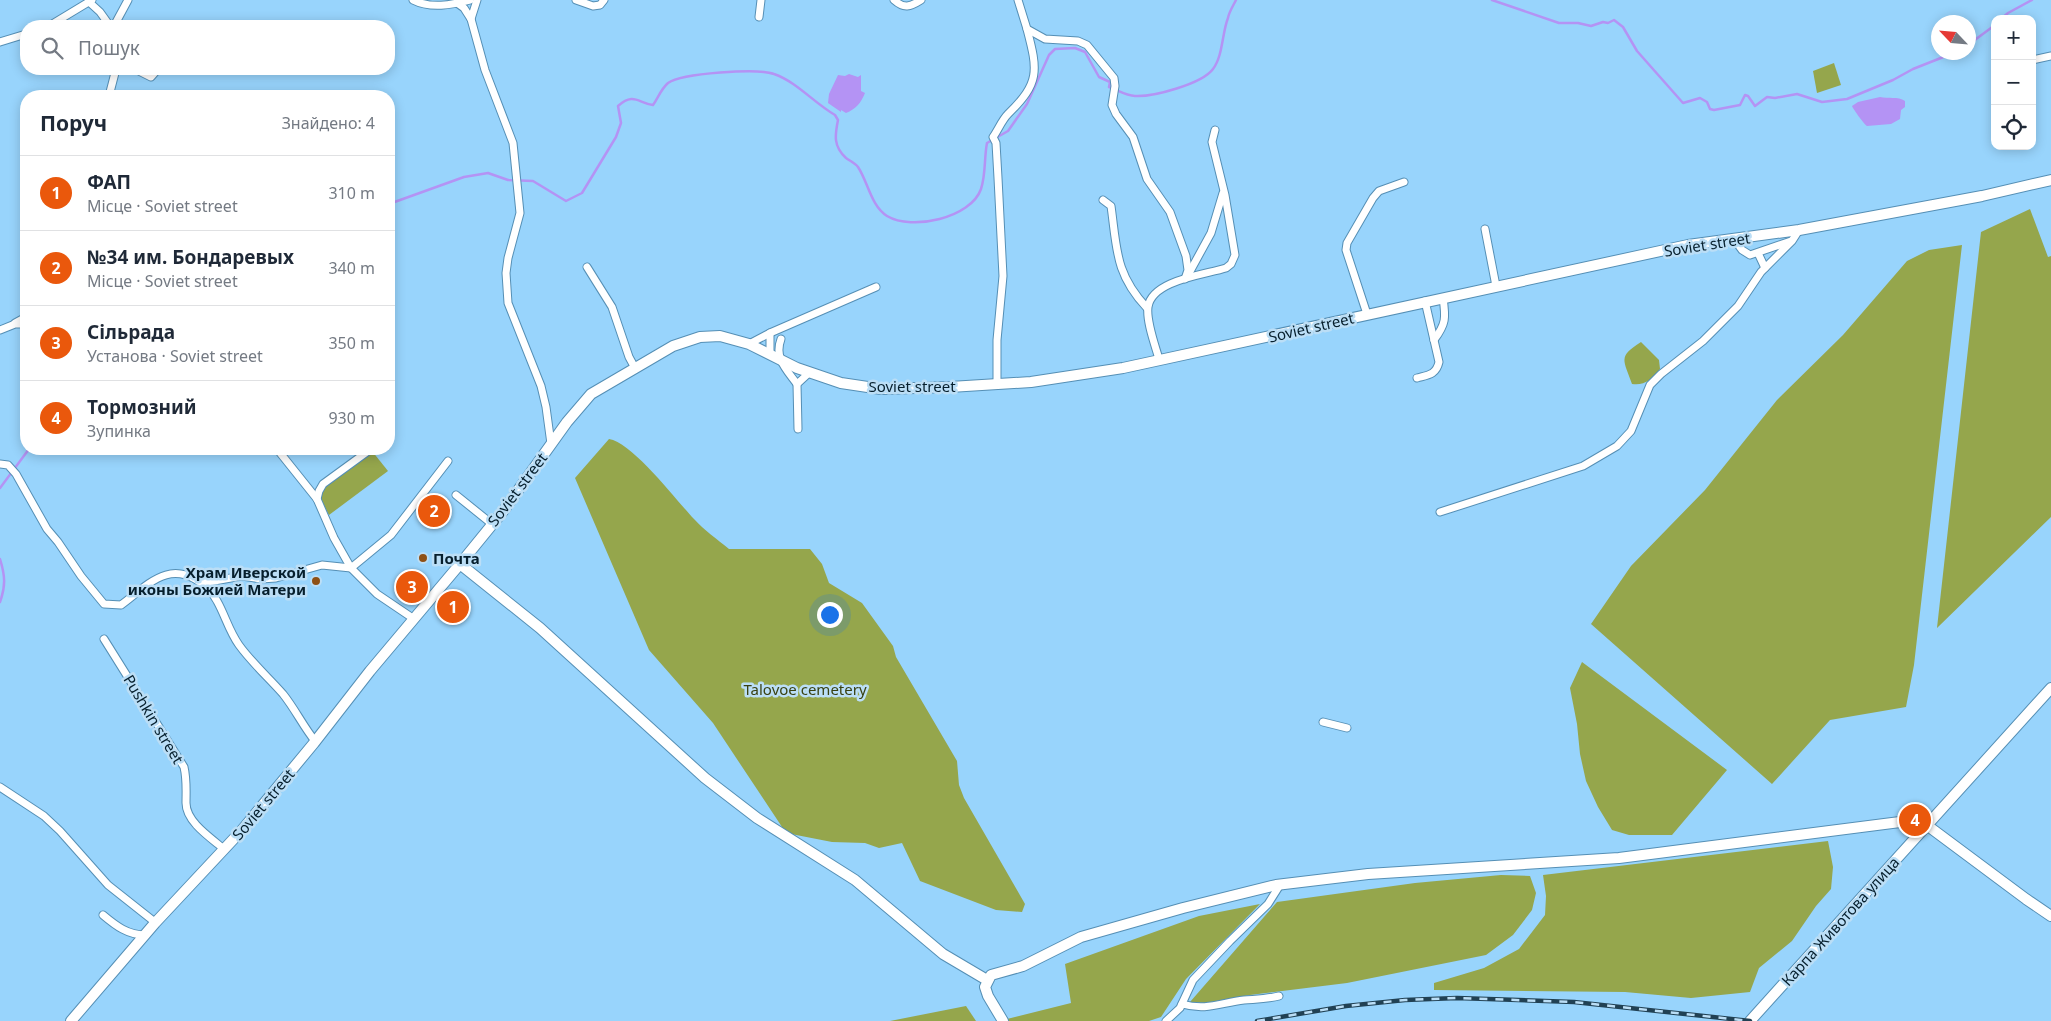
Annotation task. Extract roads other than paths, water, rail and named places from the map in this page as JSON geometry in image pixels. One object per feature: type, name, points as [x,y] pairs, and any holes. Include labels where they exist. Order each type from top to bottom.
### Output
[{"type":"main road","name":"Soviet street","points":[[71,1021],[145,935],[224,849],[315,742],[370,671],[492,524],[567,422],[591,394],[672,346],[700,337],[720,336],[748,344],[810,372],[841,383],[881,389],[1031,382],[1123,368],[1688,245],[1799,230],[1982,196],[2051,180]]},
{"type":"main road","points":[[460,564],[540,628],[704,778],[757,818],[856,880],[943,954],[987,980]]},
{"type":"main road","name":"Карпа Животова улица","points":[[1750,1021],[2051,688]]},
{"type":"main road","points":[[1003,1021],[988,996],[985,987],[991,975],[1023,966],[1081,937],[1183,908],[1280,885],[1368,874],[1619,858],[1900,822],[1928,826],[2051,916]]},
{"type":"street","points":[[117,20],[128,0]]},
{"type":"street","points":[[413,0],[422,4],[436,6],[470,0]]},
{"type":"street","points":[[471,19],[477,0]]},
{"type":"street","points":[[576,0],[593,6],[600,4],[604,0]]},
{"type":"street","points":[[759,17],[761,0]]},
{"type":"street","points":[[894,0],[901,6],[911,6],[921,0]]},
{"type":"street","points":[[996,384],[997,340],[1003,276],[994,140],[1008,115],[1022,101],[1033,81],[1035,71],[1027,29],[1018,0]]},
{"type":"street","points":[[59,20],[91,1],[106,20]]},
{"type":"street","points":[[457,3],[464,8],[471,19],[485,70],[513,143],[518,177],[520,213],[508,258],[506,273],[508,303],[541,386],[551,444]]},
{"type":"street","points":[[1027,29],[1045,39],[1078,42],[1087,45],[1110,70],[1115,86],[1112,105],[1116,114],[1133,137],[1147,179],[1170,212],[1187,263],[1188,270],[1185,279]]},
{"type":"street","points":[[0,42],[20,36]]},
{"type":"street","points":[[2036,59],[2051,56]]},
{"type":"street","points":[[111,90],[114,75]]},
{"type":"street","points":[[1147,308],[1152,296],[1162,286],[1226,268],[1231,264],[1235,255],[1234,242],[1212,142],[1215,130]]},
{"type":"street","points":[[1367,314],[1346,250],[1347,243],[1379,191],[1404,182]]},
{"type":"street","points":[[1185,279],[1211,233],[1223,190]]},
{"type":"street","points":[[1103,200],[1111,206],[1116,252],[1120,269],[1147,308],[1159,359]]},
{"type":"street","points":[[1486,229],[1496,286]]},
{"type":"street","points":[[1440,512],[1583,466],[1617,446],[1631,431],[1650,385],[1703,341],[1738,306],[1765,268],[1792,241],[1799,230]]},
{"type":"street","points":[[1734,239],[1742,250],[1750,255],[1792,241]]},
{"type":"street","points":[[1758,253],[1765,268]]},
{"type":"street","points":[[587,267],[612,307],[624,344],[635,368]]},
{"type":"street","points":[[748,344],[876,287]]},
{"type":"street","points":[[1434,340],[1445,320],[1442,298]]},
{"type":"street","points":[[1417,378],[1432,374],[1437,369],[1438,362],[1425,302]]},
{"type":"street","points":[[0,330],[20,321]]},
{"type":"street","points":[[15,324],[20,324]]},
{"type":"street","points":[[770,333],[775,357],[797,384],[798,429]]},
{"type":"street","points":[[775,357],[781,339]]},
{"type":"street","points":[[797,384],[810,372]]},
{"type":"street","points":[[282,455],[317,499],[334,538],[351,568],[377,594],[414,619]]},
{"type":"street","points":[[317,499],[323,484],[363,455]]},
{"type":"street","points":[[203,584],[242,576],[261,579],[276,578],[322,565],[351,568],[391,535],[448,461]]},
{"type":"street","points":[[0,464],[10,467],[16,474],[47,529],[104,604],[121,605],[165,575],[196,579],[211,590],[231,634],[240,647],[284,695],[315,742]]},
{"type":"street","points":[[456,495],[492,524]]},
{"type":"street","points":[[211,590],[214,582]]},
{"type":"street","name":"Pushkin street","points":[[104,639],[184,768],[187,780],[186,805],[188,814],[224,849]]},
{"type":"street","points":[[1323,722],[1347,728]]},
{"type":"street","points":[[0,787],[44,816],[60,831],[108,885],[156,923]]},
{"type":"street","points":[[1166,1021],[1182,1004],[1194,980],[1224,947],[1268,904],[1280,885]]},
{"type":"street","points":[[103,915],[124,930],[136,935],[145,935]]},
{"type":"street","points":[[1182,1004],[1202,1008],[1217,1007],[1242,1000],[1279,996]]},
{"type":"waterway","points":[[395,202],[464,177],[488,173],[508,180],[533,181],[566,201],[582,193],[616,137],[621,123],[618,106],[623,102],[632,99],[653,105],[668,83],[676,79],[720,72],[753,71],[774,74],[790,82],[835,115],[838,120],[836,140],[839,149],[846,158],[858,167],[873,200],[887,216],[911,222],[940,219],[966,208],[975,199],[983,183],[987,143],[1008,131],[1027,104],[1049,55],[1055,49],[1075,48],[1085,52],[1099,77],[1110,82],[1109,87],[1125,94],[1143,96],[1165,92],[1199,80],[1213,69],[1219,58],[1226,24],[1236,0]]},
{"type":"waterway","points":[[1492,0],[1559,23],[1578,23],[1591,26],[1614,20],[1623,27],[1637,51],[1683,103],[1700,98],[1707,102],[1710,109],[1714,110],[1740,105],[1745,95],[1748,96],[1755,106],[1767,97],[1775,98],[1797,94],[1822,102],[1847,99],[1936,60]]},
{"type":"waterway","points":[[2006,15],[2032,0]]},
{"type":"waterway","points":[[1976,39],[1991,28]]},
{"type":"waterway","points":[[0,488],[25,455]]},
{"type":"waterway","points":[[0,559],[4,580],[0,602]]},
{"type":"railway","points":[[1257,1021],[1346,1006],[1405,1000],[1457,998],[1574,1002],[1750,1021]]},
{"type":"place","name":"№34 им. Бондаревых","points":[[434,511]]},
{"type":"place","name":"Почта","points":[[423,558]]},
{"type":"place","name":"Храм Иверской иконы Божией Матери","points":[[316,581]]},
{"type":"place","name":"Сільрада","points":[[412,587]]},
{"type":"place","name":"ФАП","points":[[453,607]]},
{"type":"place","name":"Тормозний","points":[[1915,820]]},
{"type":"park label","name":"Talovoe cemetery","points":[[805,689]]}]
